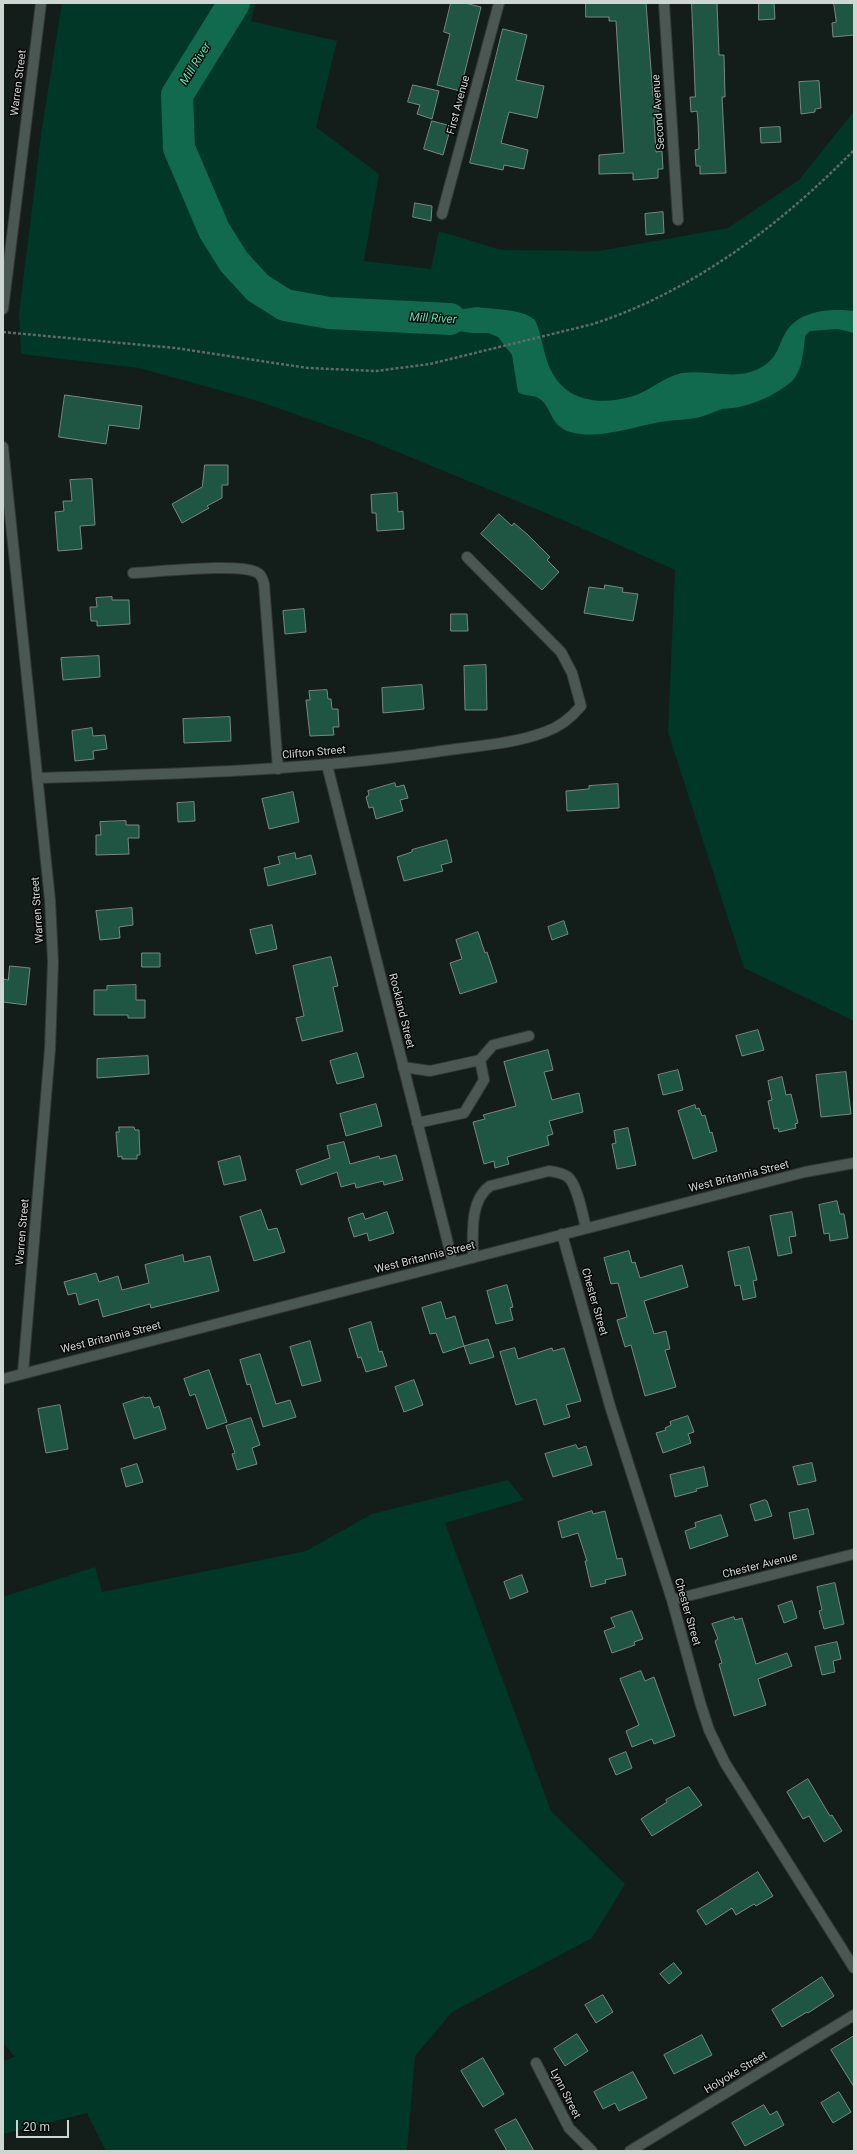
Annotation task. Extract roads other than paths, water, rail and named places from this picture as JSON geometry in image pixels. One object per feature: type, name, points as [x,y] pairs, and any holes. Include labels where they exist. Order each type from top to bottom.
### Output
[{"type":"street","name":"Warren Street","points":[[3,308],[41,3]]},
{"type":"street","name":"First Avenue","points":[[442,214],[499,3]]},
{"type":"street","name":"Second Avenue","points":[[664,3],[678,220]]},
{"type":"street","name":"Warren Street","points":[[3,447],[52,922],[53,982],[49,1057],[23,1373]]},
{"type":"street","name":"Clifton Street","points":[[37,778],[278,769],[327,765],[399,757],[532,736],[565,722],[581,706],[572,673],[561,652],[467,557]]},
{"type":"street","points":[[134,573],[229,569],[254,571],[259,574],[264,584],[278,769]]},
{"type":"street","name":"Rockland Street","points":[[327,765],[453,1263]]},
{"type":"street","points":[[403,1067],[430,1071],[480,1060],[493,1045],[529,1036]]},
{"type":"street","points":[[417,1123],[464,1114],[484,1080],[480,1060]]},
{"type":"street","name":"West Britannia Street","points":[[3,1379],[805,1172],[854,1163]]},
{"type":"street","points":[[473,1258],[475,1215],[483,1191],[490,1186],[549,1171],[559,1172],[569,1177],[575,1189],[586,1228]]},
{"type":"street","name":"Chester Street","points":[[562,1234],[610,1406],[672,1600],[703,1712],[719,1752],[850,1954],[854,1968]]},
{"type":"street","name":"Chester Avenue","points":[[672,1600],[854,1554]]},
{"type":"street","name":"Holyoke Street","points":[[630,2151],[854,2015]]},
{"type":"street","name":"Lynn Street","points":[[536,2063],[569,2128],[592,2151]]},
{"type":"water","points":[[477,307],[515,311],[535,320],[547,361],[560,384],[568,391],[578,396],[599,401],[622,399],[639,394],[670,377],[682,373],[693,372],[735,374],[755,370],[770,361],[778,350],[786,332],[792,325],[799,319],[816,312],[836,310],[854,311],[854,333],[838,329],[810,331],[805,336],[802,360],[795,378],[780,390],[756,402],[740,407],[722,409],[696,418],[660,422],[615,432],[593,435],[570,432],[563,429],[558,425],[547,407],[540,399],[535,396],[518,392],[512,355],[498,337],[488,333],[472,333],[383,320]]},
{"type":"waterway","name":"Mill River","points":[[234,3],[177,95],[179,148],[214,230],[234,262],[258,288],[285,305],[329,313],[450,319]]}]
